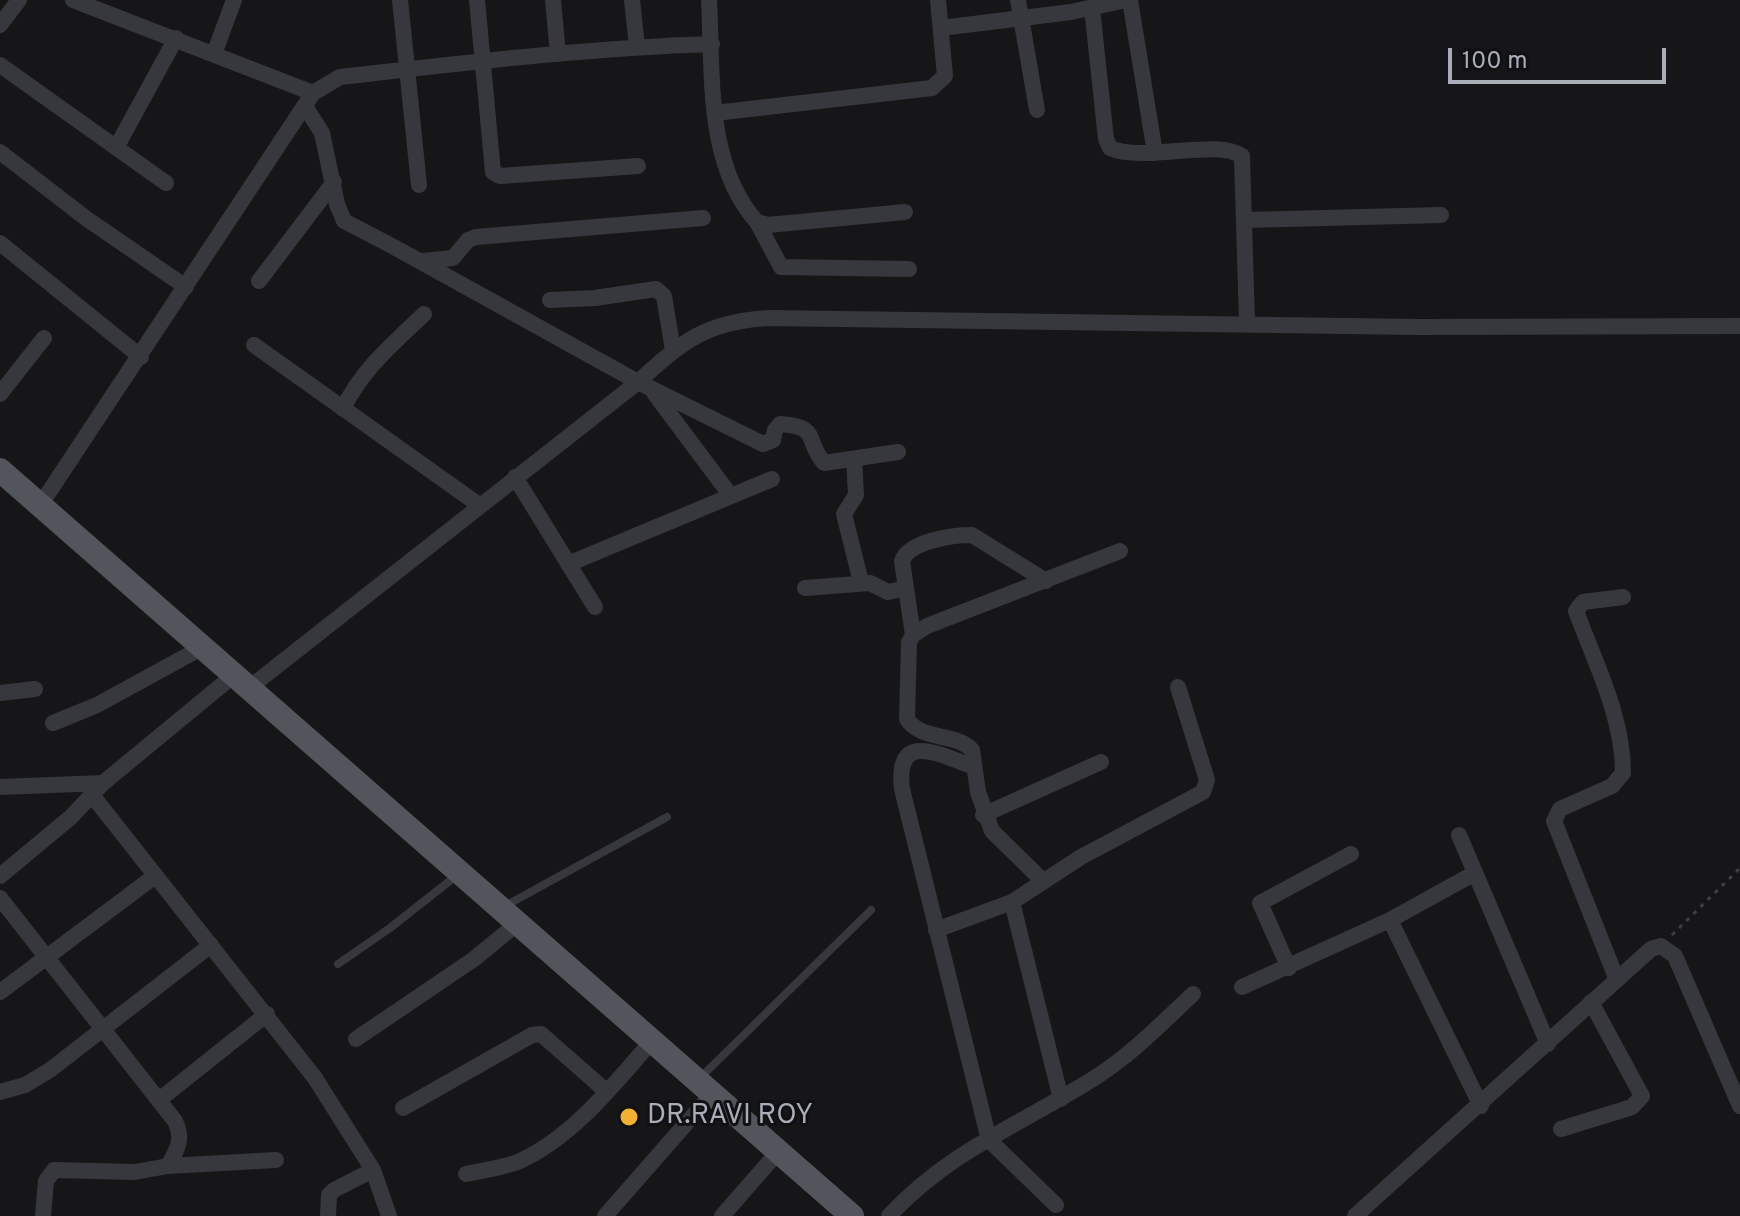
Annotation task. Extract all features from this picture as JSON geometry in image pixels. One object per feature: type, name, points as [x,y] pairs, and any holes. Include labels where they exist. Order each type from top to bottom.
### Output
[{"type":"main road","points":[[0,471],[705,1087],[844,1214]]},
{"type":"street","points":[[0,25],[19,0]]},
{"type":"street","points":[[73,0],[214,54],[309,100],[322,133],[344,221],[644,385],[763,444],[773,440],[780,424],[800,426],[813,438],[824,463],[898,452]]},
{"type":"street","points":[[214,54],[234,0]]},
{"type":"street","points":[[400,0],[419,185]]},
{"type":"street","points":[[477,0],[493,172],[500,176],[638,166]]},
{"type":"street","points":[[553,0],[558,54]]},
{"type":"street","points":[[632,0],[637,46]]},
{"type":"street","points":[[709,0],[715,113],[722,157],[781,267],[909,269]]},
{"type":"street","points":[[715,113],[932,88],[945,76],[938,0]]},
{"type":"street","points":[[1018,0],[1037,110]]},
{"type":"street","points":[[941,28],[1092,8],[1128,0],[1155,153]]},
{"type":"street","points":[[1092,8],[1106,139],[1110,148],[1155,153],[1230,150],[1242,156],[1247,323]]},
{"type":"street","points":[[116,148],[176,38]]},
{"type":"street","points":[[41,504],[309,100],[340,77],[637,46],[712,44]]},
{"type":"street","points":[[0,65],[166,183]]},
{"type":"street","points":[[0,152],[186,287]]},
{"type":"street","points":[[259,281],[334,182]]},
{"type":"street","points":[[757,222],[768,225],[905,212]]},
{"type":"street","points":[[1246,220],[1441,215]]},
{"type":"street","points":[[421,262],[453,258],[468,240],[476,237],[703,218]]},
{"type":"street","points":[[0,243],[141,357]]},
{"type":"street","points":[[550,300],[595,298],[656,289],[664,296],[673,350]]},
{"type":"street","points":[[343,409],[358,380],[424,314]]},
{"type":"street","points":[[0,876],[98,789],[515,477],[644,385],[673,350],[712,326],[768,318],[1419,327],[1740,326]]},
{"type":"street","points":[[0,394],[44,338]]},
{"type":"street","points":[[254,345],[479,505]]},
{"type":"street","points":[[644,385],[731,496]]},
{"type":"street","points":[[854,459],[856,495],[844,514],[861,582]]},
{"type":"street","points":[[515,477],[595,607]]},
{"type":"street","points":[[568,564],[772,479]]},
{"type":"street","points":[[913,635],[905,554],[958,535],[972,535],[990,543],[1046,581]]},
{"type":"street","points":[[1043,881],[1006,848],[983,815],[972,750],[967,745],[918,730],[907,719],[909,642],[913,635],[1120,551]]},
{"type":"street","points":[[805,588],[861,582],[888,592],[906,588]]},
{"type":"street","points":[[1617,980],[1554,821],[1560,809],[1612,786],[1623,773],[1620,734],[1614,712],[1576,611],[1583,602],[1623,597]]},
{"type":"street","points":[[53,723],[97,705],[203,647]]},
{"type":"street","points":[[936,930],[1012,902],[1043,881],[1208,787],[1178,687]]},
{"type":"street","points":[[0,693],[35,689]]},
{"type":"street","points":[[974,767],[925,750],[912,751],[899,770],[989,1140],[1056,1205]]},
{"type":"street","points":[[983,815],[1101,762]]},
{"type":"street","points":[[0,787],[98,789]]},
{"type":"street","points":[[98,789],[155,876],[315,1078],[373,1170],[389,1216]]},
{"type":"street","points":[[1459,835],[1548,1044]]},
{"type":"street","points":[[1289,968],[1260,903],[1351,854]]},
{"type":"street","points":[[1242,987],[1390,920],[1475,873]]},
{"type":"street","points":[[0,992],[155,876]]},
{"type":"street","points":[[0,898],[159,1100],[180,1132],[179,1145],[168,1166]]},
{"type":"street","points":[[1012,902],[1061,1099]]},
{"type":"street","points":[[356,1039],[474,959],[509,916]]},
{"type":"street","points":[[1390,920],[1481,1106]]},
{"type":"street","points":[[0,1092],[25,1085],[105,1031],[211,945]]},
{"type":"street","points":[[1355,1216],[1481,1106],[1651,949],[1661,946],[1675,956],[1740,1106]]},
{"type":"street","points":[[889,1216],[937,1170],[1061,1099],[1129,1054],[1193,994]]},
{"type":"street","points":[[1561,1129],[1632,1107],[1642,1096],[1591,1002]]},
{"type":"street","points":[[159,1100],[267,1014]]},
{"type":"street","points":[[403,1108],[532,1035],[550,1038],[606,1091]]},
{"type":"street","points":[[466,1174],[517,1162],[546,1147],[606,1091],[652,1041]]},
{"type":"street","points":[[605,1216],[705,1087]]},
{"type":"street","points":[[722,1216],[778,1152]]},
{"type":"street","points":[[43,1216],[46,1181],[54,1170],[135,1172],[168,1166],[276,1160]]},
{"type":"street","points":[[328,1216],[329,1195],[373,1170]]},
{"type":"lane","points":[[509,916],[667,817]]},
{"type":"lane","points":[[338,964],[400,921],[460,873]]},
{"type":"lane","points":[[705,1087],[871,910]]},
{"type":"path","points":[[1661,946],[1740,868]]},
{"type":"place","name":"DR.RAVI ROY","points":[[629,1117]]}]
